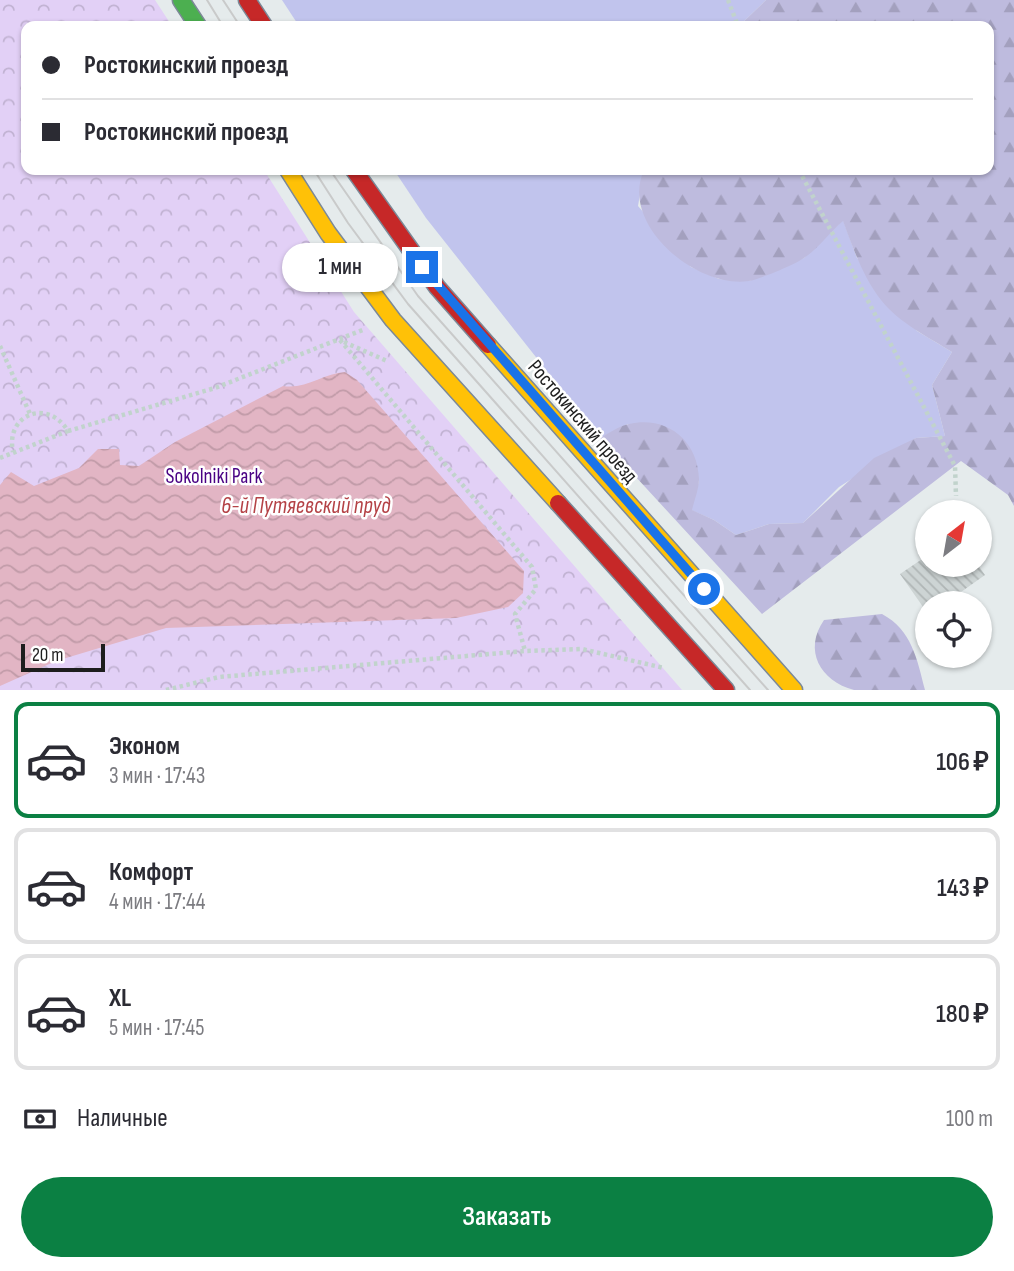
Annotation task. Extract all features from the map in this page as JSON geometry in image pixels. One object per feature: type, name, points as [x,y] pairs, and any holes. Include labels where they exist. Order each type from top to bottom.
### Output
[{"type":"main road","points":[[181,0],[195,21]]},
{"type":"main road","points":[[247,0],[261,21]]},
{"type":"main road","points":[[291,175],[328,233],[393,320],[726,690]]},
{"type":"main road","name":"Ростокинский проезд","points":[[357,175],[378,208],[437,287],[794,690]]},
{"type":"path","points":[[728,0],[736,21]]},
{"type":"path","points":[[802,175],[955,466],[956,496]]},
{"type":"path","points":[[0,458],[68,431],[215,388],[373,325]]},
{"type":"path","points":[[340,340],[397,366]]},
{"type":"path","points":[[340,340],[532,567],[536,589],[514,614],[525,651]]},
{"type":"path","points":[[0,346],[30,414]]},
{"type":"path","points":[[13,452],[12,432],[17,423],[30,414],[45,412],[54,415],[68,431]]},
{"type":"path","points":[[166,690],[219,677],[525,651],[582,649],[674,671]]},
{"type":"shaded area","points":[[282,0],[766,0],[744,21],[296,21]]},
{"type":"shaded area","points":[[397,175],[643,175],[638,206],[691,267],[719,279],[749,281],[804,258],[843,220],[857,258],[917,331],[952,352],[932,385],[945,436],[916,438],[839,487],[803,523],[769,524],[736,535],[714,520],[691,510],[699,481],[628,424],[600,438],[426,218]]},
{"type":"green space","name":"Sokolniki Park","points":[[0,0],[155,0],[169,21],[21,21],[21,175],[267,175],[354,312],[682,690],[0,690]]},
{"type":"green space","points":[[766,0],[1014,0],[1014,506],[1008,495],[961,461],[762,614],[600,438],[622,426],[643,422],[667,427],[678,434],[693,453],[697,465],[699,483],[692,510],[714,520],[736,535],[769,524],[803,523],[874,458],[916,438],[945,436],[932,385],[952,352],[905,323],[881,300],[864,272],[843,221],[814,250],[785,268],[754,280],[728,281],[707,275],[686,264],[667,249],[652,231],[642,211],[639,191],[643,175],[994,175],[994,21],[744,21]]},
{"type":"green space","points":[[882,614],[907,637],[915,654],[915,668],[919,668],[925,690],[854,690],[842,686],[824,672],[815,653],[818,631],[824,620]]},
{"type":"water","name":"6-й Путяевский пруд","points":[[345,372],[357,380],[524,571],[523,593],[508,607],[456,618],[166,628],[56,661],[0,686],[0,485],[11,472],[34,486],[79,468],[98,449],[119,449],[120,465],[139,466],[175,442],[283,386],[299,386]]},
{"type":"building","points":[[915,564],[915,578],[981,578],[962,591],[915,591],[915,595],[900,574]]},
{"type":"tram line","points":[[207,0],[220,21]]},
{"type":"tram line","points":[[223,0],[237,21]]},
{"type":"tram line","points":[[317,175],[348,223],[408,304],[750,690]]},
{"type":"tram line","points":[[333,175],[418,296],[768,690]]},
{"type":"traffic: fast","points":[[181,0],[195,21]]},
{"type":"traffic: slow","points":[[291,175],[328,233],[393,320],[558,503]]},
{"type":"traffic: slow","points":[[488,345],[794,690]]},
{"type":"traffic: jam","points":[[247,0],[261,21]]},
{"type":"traffic: jam","points":[[358,175],[437,287],[488,345]]},
{"type":"traffic: jam","points":[[558,503],[726,690]]},
{"type":"route","points":[[422,267],[704,589]]}]
